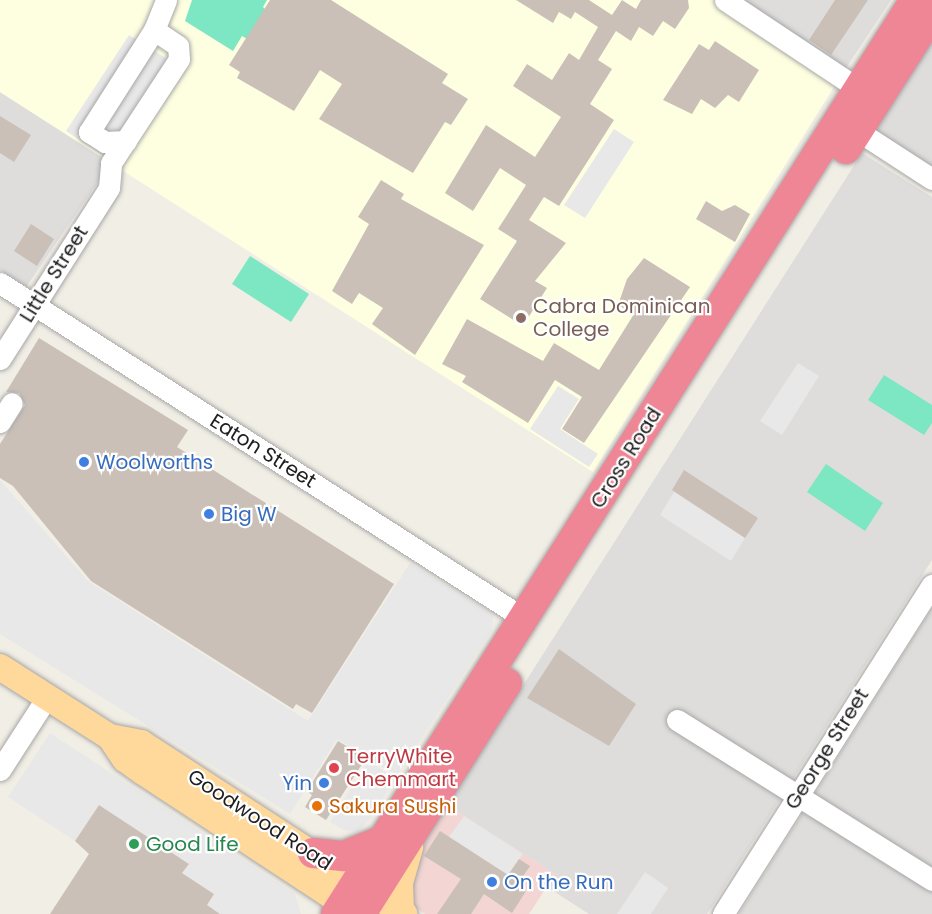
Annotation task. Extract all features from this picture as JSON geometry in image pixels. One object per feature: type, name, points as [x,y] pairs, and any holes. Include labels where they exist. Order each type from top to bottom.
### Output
[{"type":"highway","name":"Cross Road","points":[[849,126],[860,89],[915,0]]},
{"type":"highway","name":"Cross Road","points":[[349,905],[415,829],[533,624],[849,126],[932,14]]},
{"type":"highway","name":"Cross Road","points":[[349,905],[381,842],[533,624]]},
{"type":"highway","points":[[313,853],[344,856],[381,842]]},
{"type":"main road","name":"Goodwood Road","points":[[0,667],[110,737],[134,766],[311,886],[349,905],[403,913]]},
{"type":"main road","name":"Goodwood Road","points":[[110,737],[141,743],[313,853],[349,905]]},
{"type":"main road","points":[[403,913],[401,873],[415,829]]},
{"type":"street","points":[[154,30],[178,46],[179,59],[126,141],[105,142],[89,132],[154,30],[166,0]]},
{"type":"street","points":[[725,0],[860,89]]},
{"type":"street","points":[[849,126],[932,179]]},
{"type":"street","name":"Little Street","points":[[0,359],[109,188],[111,164],[126,141]]},
{"type":"street","name":"Eaton Street","points":[[0,283],[533,624]]},
{"type":"street","points":[[0,422],[12,403]]},
{"type":"street","name":"George Street","points":[[723,914],[932,585]]},
{"type":"street","points":[[0,770],[47,697]]},
{"type":"street","points":[[677,720],[932,880]]},
{"type":"shaded area","name":"Cabra Dominican College","points":[[0,0],[737,0],[844,71],[593,472],[0,92]]},
{"type":"shaded area","points":[[737,0],[891,0],[844,71]]},
{"type":"shaded area","points":[[129,35],[183,69],[105,157],[66,131]]},
{"type":"shaded area","points":[[932,39],[932,171],[872,133]]},
{"type":"shaded area","points":[[0,92],[111,163],[26,287],[0,270]]},
{"type":"shaded area","points":[[614,129],[634,142],[585,218],[564,205]]},
{"type":"shaded area","points":[[862,153],[932,197],[932,560],[707,914],[589,914],[547,887],[555,874],[447,805]]},
{"type":"shaded area","points":[[798,363],[819,376],[782,435],[760,421]]},
{"type":"shaded area","points":[[558,386],[579,399],[560,429],[598,454],[589,467],[530,429]]},
{"type":"shaded area","points":[[0,480],[88,581],[308,721],[410,563],[493,614],[492,630],[397,776],[337,739],[290,814],[0,634]]},
{"type":"shaded area","points":[[674,492],[745,538],[731,561],[660,515]]},
{"type":"shaded area","points":[[932,608],[932,914],[739,914]]},
{"type":"shaded area","points":[[50,733],[295,894],[301,914],[220,914],[207,905],[214,894],[182,873],[188,863],[99,805],[75,841],[8,797]]},
{"type":"shaded area","points":[[368,761],[396,778],[370,819],[358,832],[344,830],[330,822]]},
{"type":"shaded area","points":[[447,805],[555,874],[529,914],[425,914],[414,906],[409,880],[417,852]]},
{"type":"shaded area","points":[[464,816],[523,854],[508,875],[449,837]]},
{"type":"shaded area","points":[[645,872],[668,888],[651,914],[617,914]]},
{"type":"green space","points":[[192,0],[267,0],[263,7],[267,11],[249,40],[242,36],[233,51],[185,21]]},
{"type":"green space","points":[[250,256],[309,294],[291,322],[232,284]]},
{"type":"green space","points":[[884,375],[932,405],[932,423],[924,435],[868,400]]},
{"type":"green space","points":[[826,464],[883,503],[865,531],[807,492]]},
{"type":"building","points":[[270,0],[331,0],[448,74],[442,83],[468,99],[451,125],[445,122],[413,173],[319,119],[342,84],[320,70],[294,111],[237,78],[240,72],[229,65]]},
{"type":"building","points":[[516,0],[589,0],[612,15],[622,0],[636,9],[641,0],[688,0],[689,8],[675,29],[663,21],[653,36],[639,27],[631,41],[616,31],[598,60],[612,69],[590,104],[614,120],[559,206],[544,197],[529,220],[566,243],[535,281],[547,288],[523,326],[480,299],[517,241],[498,229],[526,185],[500,168],[473,211],[445,193],[486,125],[535,157],[561,117],[513,86],[527,64],[552,80],[569,53],[579,60],[598,27],[575,12],[571,19],[559,12],[553,23]]},
{"type":"building","points":[[835,0],[868,0],[831,55],[809,40]]},
{"type":"building","points":[[715,41],[759,70],[739,102],[728,95],[715,108],[701,99],[692,114],[663,100],[699,44],[709,50]]},
{"type":"building","points":[[0,116],[31,135],[14,162],[0,153]]},
{"type":"building","points":[[381,180],[404,194],[401,199],[484,245],[415,355],[372,324],[383,308],[359,293],[352,304],[332,291],[369,224],[358,217]]},
{"type":"building","points":[[706,201],[722,211],[735,205],[750,214],[735,242],[696,219]]},
{"type":"building","points":[[31,224],[54,239],[37,266],[14,251]]},
{"type":"building","points":[[644,258],[690,287],[584,443],[562,429],[582,397],[555,380],[528,423],[462,382],[466,376],[442,364],[467,319],[543,361],[554,343],[599,370],[634,314],[618,305],[627,279]]},
{"type":"building","name":"Big W","points":[[39,338],[188,430],[177,447],[394,584],[312,713],[296,704],[293,709],[91,581],[13,486],[0,478],[0,444],[25,405],[19,393],[6,392]]},
{"type":"building","points":[[684,470],[758,518],[745,538],[672,490]]},
{"type":"building","points":[[559,649],[636,704],[609,746],[527,698]]},
{"type":"building","points":[[338,741],[366,758],[326,820],[305,807],[312,795],[307,791]]},
{"type":"building","points":[[99,805],[189,864],[182,873],[214,894],[207,905],[220,914],[50,914],[89,854],[75,841]]},
{"type":"building","points":[[440,831],[508,875],[519,859],[530,866],[517,885],[526,891],[512,913],[484,894],[471,914],[437,914],[461,879],[424,856]]},
{"type":"place","name":"Cabra Dominican College","points":[[521,318]]},
{"type":"place","name":"Woolworths","points":[[84,462]]},
{"type":"place","name":"Big W","points":[[209,514]]},
{"type":"place","name":"TerryWhite Chemmart","points":[[334,768]]},
{"type":"place","name":"Yin","points":[[324,783]]},
{"type":"place","name":"Sakura Sushi","points":[[317,806]]},
{"type":"place","name":"Good Life","points":[[134,844]]},
{"type":"place","name":"On the Run","points":[[492,882]]}]
